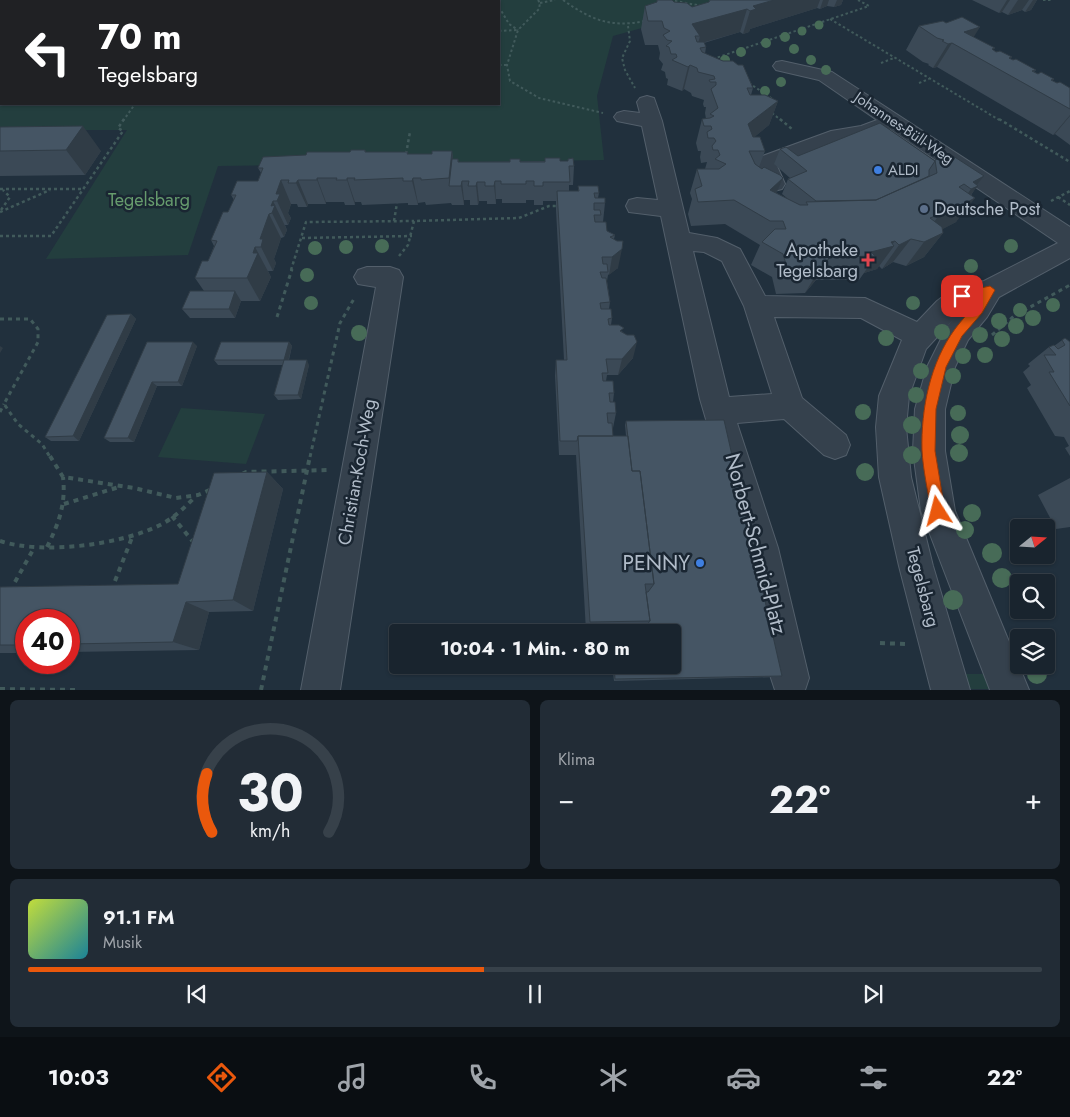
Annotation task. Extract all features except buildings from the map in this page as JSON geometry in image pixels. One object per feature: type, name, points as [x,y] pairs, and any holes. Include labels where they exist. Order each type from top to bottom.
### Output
[{"type":"street","name":"Johannes-Büll-Weg","points":[[782,66],[825,76],[1070,238]]},
{"type":"street","name":"Norbert-Schmid-Platz","points":[[641,113],[671,209],[719,411],[761,548],[790,678]]},
{"type":"street","points":[[774,184],[765,163],[838,135],[865,132],[892,120]]},
{"type":"street","points":[[637,206],[671,209]]},
{"type":"street","points":[[678,241],[708,244],[731,255],[757,306],[790,406],[835,445]]},
{"type":"street","name":"Tegelsbarg","points":[[951,690],[916,566],[895,477],[891,427],[894,396],[914,343],[946,308],[962,296],[990,290],[1070,247]]},
{"type":"street","name":"Christian-Koch-Weg","points":[[320,690],[390,277],[367,277]]},
{"type":"street","name":"Tegelsbarg","points":[[990,290],[978,310],[958,333],[941,367],[930,409],[929,451],[938,511],[1010,690]]},
{"type":"street","points":[[757,306],[865,308],[919,336]]},
{"type":"street","points":[[719,411],[790,406]]},
{"type":"path","points":[[555,0],[539,1],[539,8],[518,30],[506,64],[510,81],[539,98],[588,111],[641,113],[622,58],[630,41],[628,26]]},
{"type":"path","points":[[563,0],[584,15],[607,24],[628,26],[652,19]]},
{"type":"path","points":[[670,0],[703,6],[696,8]]},
{"type":"path","points":[[1044,0],[1047,2],[1051,0]]},
{"type":"path","points":[[500,9],[510,24],[518,30]]},
{"type":"path","points":[[829,19],[1070,162]]},
{"type":"path","points":[[500,30],[518,30]]},
{"type":"path","points":[[849,38],[855,35]]},
{"type":"path","points":[[881,62],[895,58]]},
{"type":"path","points":[[500,65],[506,64]]},
{"type":"path","points":[[919,83],[930,79]]},
{"type":"path","points":[[0,236],[51,236],[123,132],[118,128],[134,105]]},
{"type":"path","points":[[406,158],[410,132]]},
{"type":"path","points":[[1,189],[84,189]]},
{"type":"path","points":[[0,212],[10,197],[1,189]]},
{"type":"path","points":[[0,212],[52,189]]},
{"type":"path","points":[[1057,197],[1070,206]]},
{"type":"path","points":[[394,221],[397,203]]},
{"type":"path","points":[[278,316],[306,222],[519,218],[549,206],[567,206]]},
{"type":"path","points":[[261,690],[306,470],[340,323],[367,277],[406,252],[412,236],[414,221]]},
{"type":"path","points":[[302,238],[412,236]]},
{"type":"path","points":[[991,336],[1014,316],[1070,285]]},
{"type":"path","points":[[0,319],[30,320],[38,329],[38,342],[0,412]]},
{"type":"path","points":[[4,404],[18,424],[42,444],[63,477],[66,496],[60,521],[46,547]]},
{"type":"path","points":[[238,476],[246,472],[356,469]]},
{"type":"path","points":[[63,477],[122,486],[176,499],[196,496],[221,484]]},
{"type":"path","points":[[64,504],[122,486]]},
{"type":"path","points":[[0,541],[9,546],[34,548],[100,542],[134,535],[162,524],[184,508],[196,496]]},
{"type":"path","points":[[172,516],[198,548]]},
{"type":"path","points":[[115,581],[134,535]]},
{"type":"path","points":[[15,582],[34,548]]},
{"type":"path","points":[[880,642],[909,644]]},
{"type":"path","points":[[0,689],[78,690]]},
{"type":"green space","name":"Tegelsbarg","points":[[500,0],[743,0],[613,36],[597,96],[604,160],[218,166],[188,255],[46,259],[127,130],[0,130],[0,105],[500,105]]},
{"type":"green space","points":[[181,408],[265,414],[246,464],[158,457]]},
{"type":"green space","points":[[965,674],[990,674],[996,689],[969,689]]},
{"type":"place","name":"ALDI","points":[[878,170]]},
{"type":"place","name":"Deutsche Post","points":[[924,209]]},
{"type":"place","name":"Apotheke Tegelsbarg","points":[[868,260]]},
{"type":"place","name":"PENNY","points":[[700,563]]},
{"type":"route","points":[[938,511],[929,451],[930,409],[941,367],[958,333],[978,310],[990,290],[962,296]]}]
